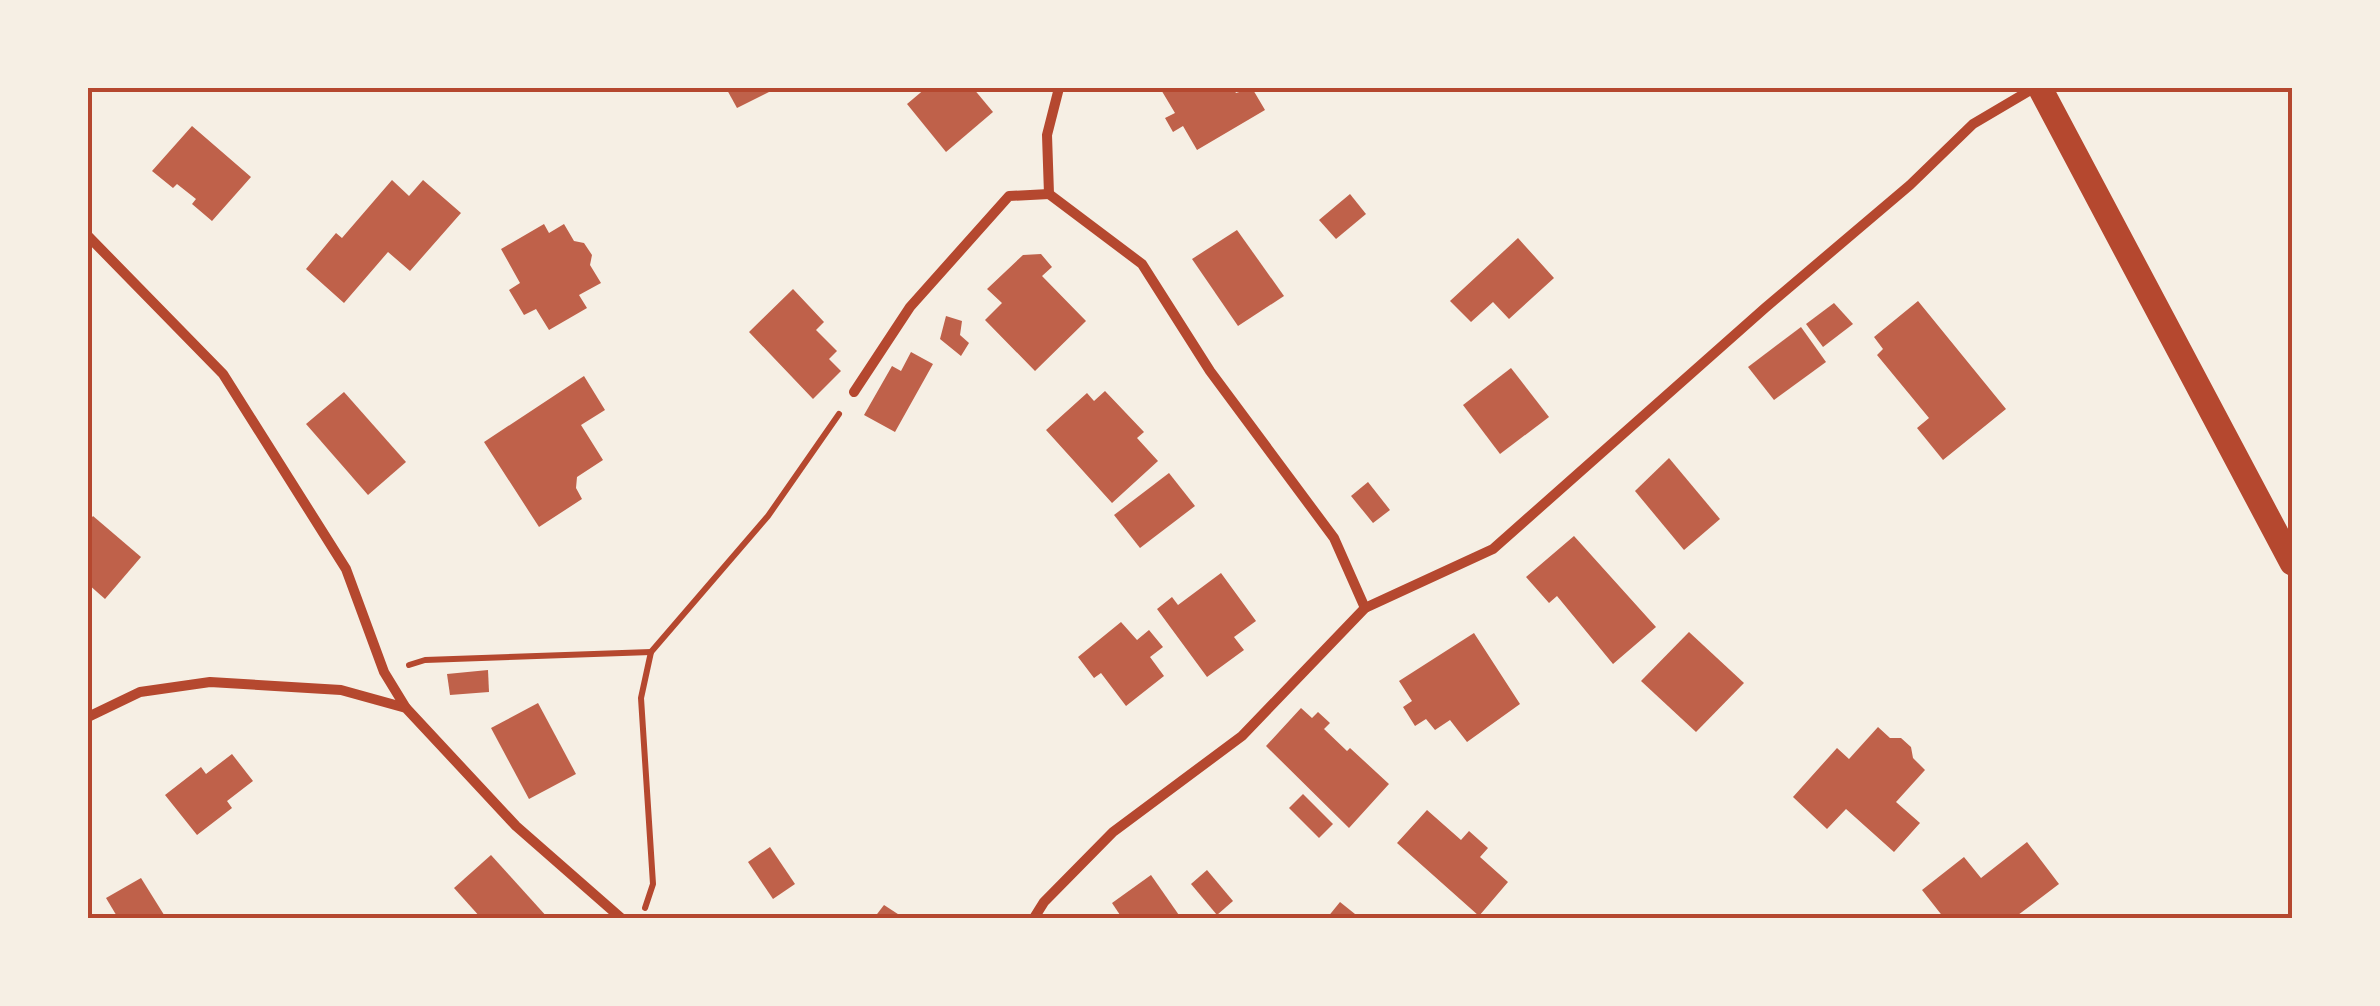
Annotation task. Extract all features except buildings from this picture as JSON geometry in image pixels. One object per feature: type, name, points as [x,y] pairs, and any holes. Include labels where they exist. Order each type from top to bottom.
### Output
[{"type":"main road","points":[[2037,88],[2292,563]]},
{"type":"street","points":[[1049,194],[1047,134],[1060,88]]},
{"type":"street","points":[[1034,918],[1044,902],[1113,832],[1242,736],[1365,608],[1492,550],[1910,185],[1974,124],[2037,88]]},
{"type":"street","points":[[854,392],[910,307],[1009,196],[1049,194],[1142,264],[1210,371],[1334,538],[1365,608]]},
{"type":"street","points":[[88,236],[222,374],[346,569],[384,672],[406,708],[516,826],[621,918]]},
{"type":"street","points":[[88,718],[140,692],[210,682],[341,690],[406,708]]},
{"type":"path","points":[[642,918],[653,884],[641,698],[652,652],[768,516],[854,392]]},
{"type":"path","points":[[384,672],[424,660],[652,652]]}]
